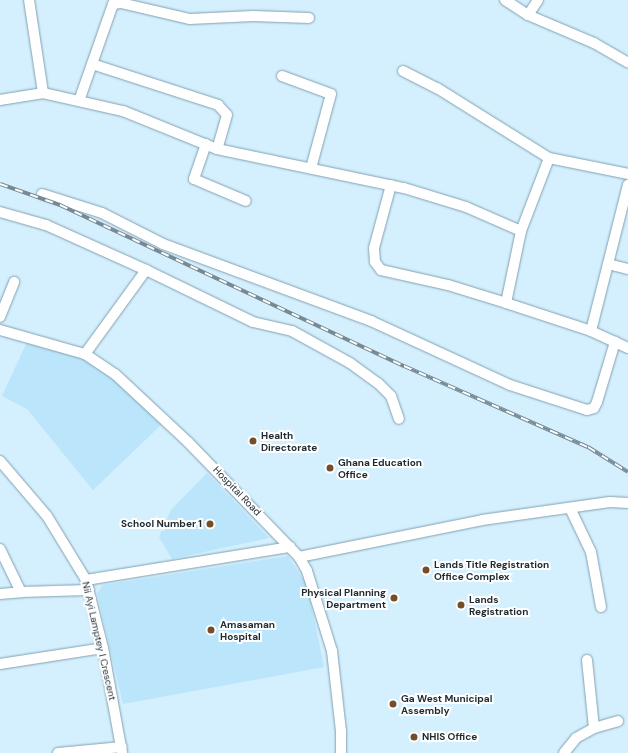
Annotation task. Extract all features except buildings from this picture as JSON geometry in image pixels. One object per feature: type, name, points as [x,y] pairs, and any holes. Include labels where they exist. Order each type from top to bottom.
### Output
[{"type":"street","points":[[29,0],[43,93]]},
{"type":"street","points":[[505,0],[528,15],[594,43],[628,63]]},
{"type":"street","points":[[528,15],[538,0]]},
{"type":"street","points":[[79,100],[113,4],[121,3],[190,19],[253,16],[309,18]]},
{"type":"street","points":[[92,64],[218,105],[227,115],[217,149]]},
{"type":"street","points":[[403,71],[437,88],[549,158],[628,174]]},
{"type":"street","points":[[282,76],[331,94],[311,168]]},
{"type":"street","points":[[0,100],[43,93],[123,111],[217,149],[391,185],[466,207],[521,231]]},
{"type":"street","points":[[206,144],[193,175],[196,182],[246,201]]},
{"type":"street","points":[[506,303],[521,231],[549,158]]},
{"type":"street","points":[[391,185],[374,248],[375,262],[381,270],[448,285],[506,303],[591,331],[628,348]]},
{"type":"street","points":[[591,331],[628,185]]},
{"type":"street","points":[[42,194],[102,213],[126,227],[218,265],[284,287],[371,321],[510,385],[587,410],[594,408],[597,402],[615,342]]},
{"type":"street","points":[[0,212],[46,225],[146,270],[253,322],[292,331],[350,363],[378,383],[391,396],[399,419]]},
{"type":"street","points":[[608,264],[628,269]]},
{"type":"street","points":[[85,354],[146,270]]},
{"type":"street","points":[[0,317],[14,282]]},
{"type":"street","name":"Hospital Road","points":[[0,330],[85,354],[115,374],[204,458],[299,557],[307,571],[332,651],[341,731],[341,753]]},
{"type":"street","name":"Nii Ayi Lamptey I Crescent","points":[[0,461],[47,516],[88,585],[103,648],[122,750]]},
{"type":"street","points":[[299,557],[482,520],[610,502],[628,503]]},
{"type":"street","points":[[570,508],[591,552],[601,607]]},
{"type":"street","points":[[0,594],[88,585],[290,547]]},
{"type":"street","points":[[0,549],[21,592]]},
{"type":"street","points":[[0,664],[103,648]]},
{"type":"street","points":[[587,660],[594,728]]},
{"type":"street","points":[[564,753],[576,738],[594,728],[618,721]]},
{"type":"street","points":[[58,753],[122,750]]},
{"type":"shaded area","points":[[27,342],[95,363],[109,370],[162,424],[93,490],[27,409],[2,396]]},
{"type":"shaded area","name":"School Number 1","points":[[207,473],[269,538],[172,559],[159,537],[171,510]]},
{"type":"shaded area","name":"Amasaman Hospital","points":[[288,556],[307,585],[324,667],[123,704],[97,593],[103,585]]},
{"type":"railway","points":[[0,184],[60,205],[404,366],[588,447],[628,472]]},
{"type":"place","name":"Health Directorate","points":[[253,441]]},
{"type":"place","name":"Ghana Education Office","points":[[330,468]]},
{"type":"place","name":"School Number 1","points":[[210,524]]},
{"type":"place","name":"Lands Title Registration Office Complex","points":[[426,570]]},
{"type":"place","name":"Physical Planning Department","points":[[394,598]]},
{"type":"place","name":"Lands Registration","points":[[461,605]]},
{"type":"place","name":"Amasaman Hospital","points":[[211,630]]},
{"type":"place","name":"Ga West Municipal Assembly","points":[[393,704]]},
{"type":"place","name":"NHIS Office","points":[[414,737]]}]
